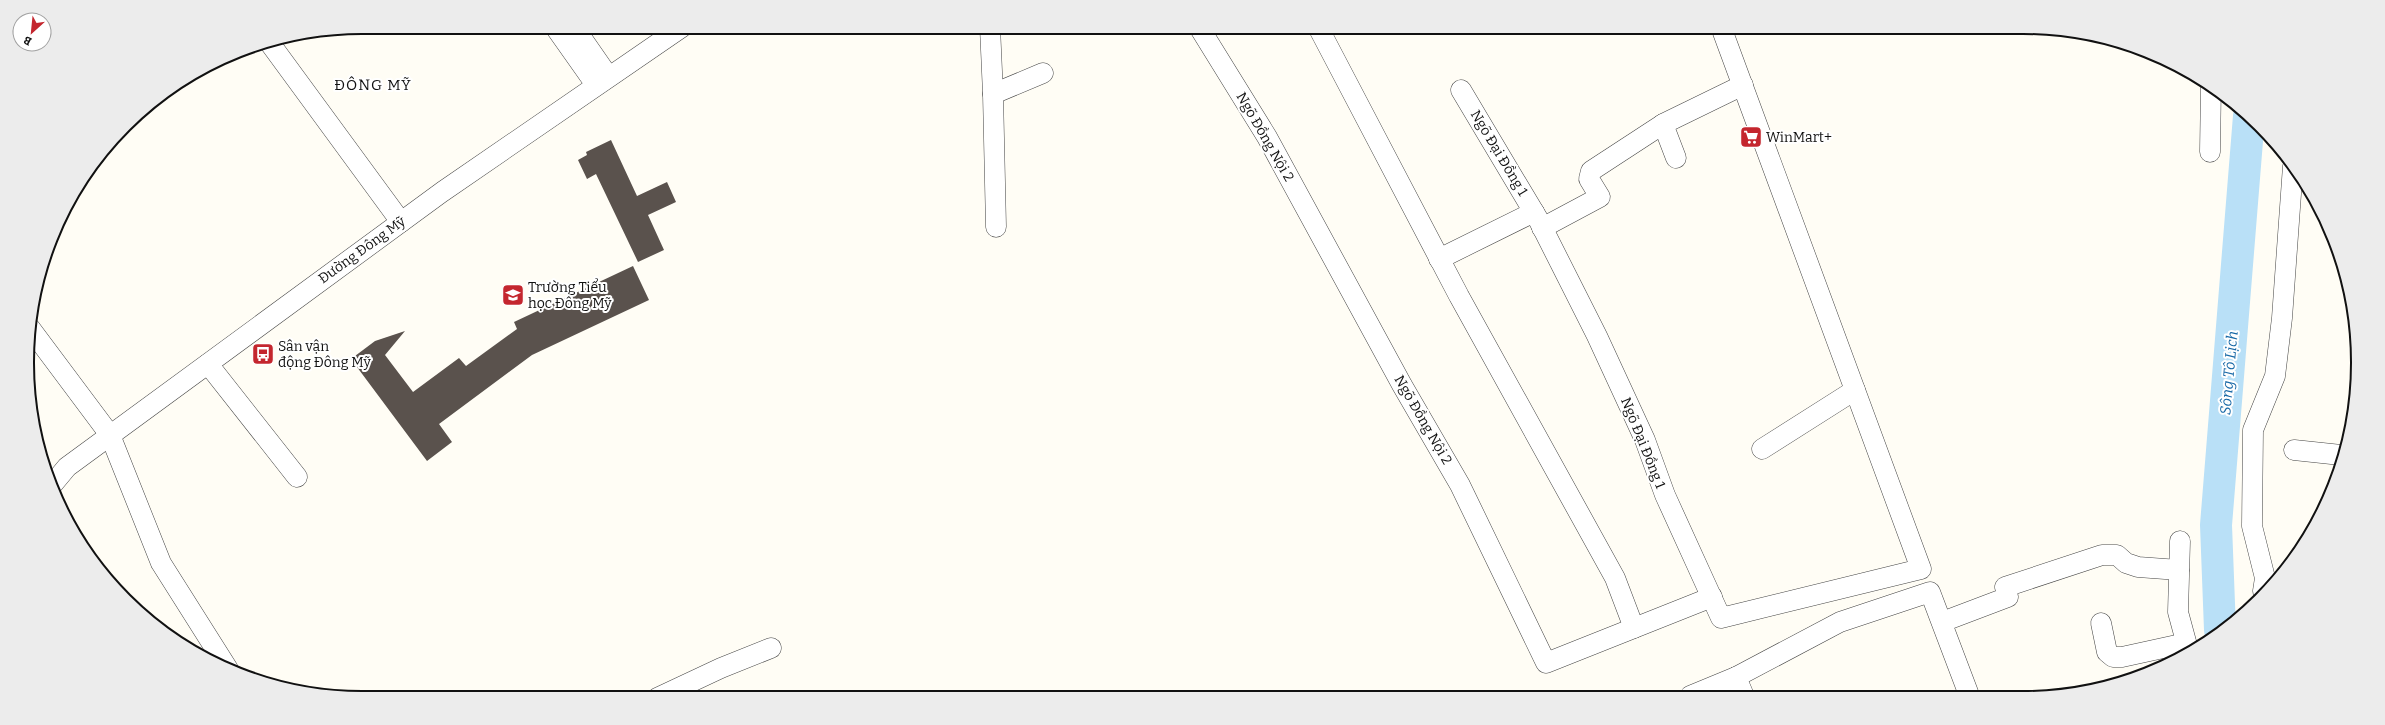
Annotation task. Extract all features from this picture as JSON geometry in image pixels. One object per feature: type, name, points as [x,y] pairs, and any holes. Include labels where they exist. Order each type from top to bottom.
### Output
[{"type":"street","points":[[561,34],[602,80]]},
{"type":"street","points":[[578,34],[602,80]]},
{"type":"street","name":"Đường Đông Mỹ","points":[[56,480],[67,467],[401,222],[602,80],[671,34]]},
{"type":"street","points":[[990,34],[996,227]]},
{"type":"street","name":"Ngõ Đồng Nội 2","points":[[1204,34],[1267,137],[1402,385],[1460,485],[1546,664],[1712,598]]},
{"type":"street","points":[[1322,34],[1439,259],[1615,578],[1634,628]]},
{"type":"street","points":[[1724,34],[1855,390],[1762,448]]},
{"type":"street","points":[[272,46],[401,222]]},
{"type":"street","points":[[993,94],[1042,73]]},
{"type":"street","points":[[1439,259],[1538,220],[1600,198],[1590,179],[1591,171],[1663,124],[1743,85]]},
{"type":"street","name":"Ngõ Đại Đồng 1","points":[[1462,90],[1538,220],[1597,336],[1636,419],[1665,495],[1721,618],[1921,569],[1855,390]]},
{"type":"street","points":[[2210,152],[2211,93]]},
{"type":"street","points":[[1663,124],[1676,158]]},
{"type":"street","points":[[2264,585],[2265,578],[2252,526],[2253,430],[2275,376],[2282,318],[2292,175]]},
{"type":"street","points":[[36,335],[110,435],[161,563],[222,659]]},
{"type":"street","points":[[208,364],[297,477]]},
{"type":"street","points":[[2294,450],[2338,455]]},
{"type":"street","points":[[2101,623],[2107,652],[2113,658],[2122,658],[2187,646],[2178,612],[2180,541]]},
{"type":"street","points":[[1942,622],[2008,597],[2005,587],[2102,555],[2117,555],[2126,563],[2138,567],[2179,570]]},
{"type":"street","points":[[1702,691],[1736,677],[1840,622],[1930,592],[1968,691]]},
{"type":"street","points":[[672,691],[721,668],[771,648]]},
{"type":"street","points":[[1736,677],[1742,691]]},
{"type":"building","points":[[611,140],[637,196],[667,182],[676,202],[648,215],[664,250],[638,262],[596,174],[587,179],[578,160],[587,155],[586,152]]},
{"type":"building","points":[[633,266],[649,300],[532,355],[439,424],[452,442],[427,461],[351,359],[375,341],[405,331],[385,355],[413,392],[459,358],[466,366],[517,329],[514,322]]},
{"type":"waterway","name":"Sông Tô Lịch","points":[[2220,625],[2216,525],[2248,124]]},
{"type":"place","name":"WinMart+","points":[[1751,137]]},
{"type":"place","name":"Trường Tiểu học Đông Mỹ","points":[[513,295]]},
{"type":"place","name":"Sân vận động Đông Mỹ","points":[[263,354]]},
{"type":"district","name":"ĐÔNG MỸ","points":[[373,85]]}]
